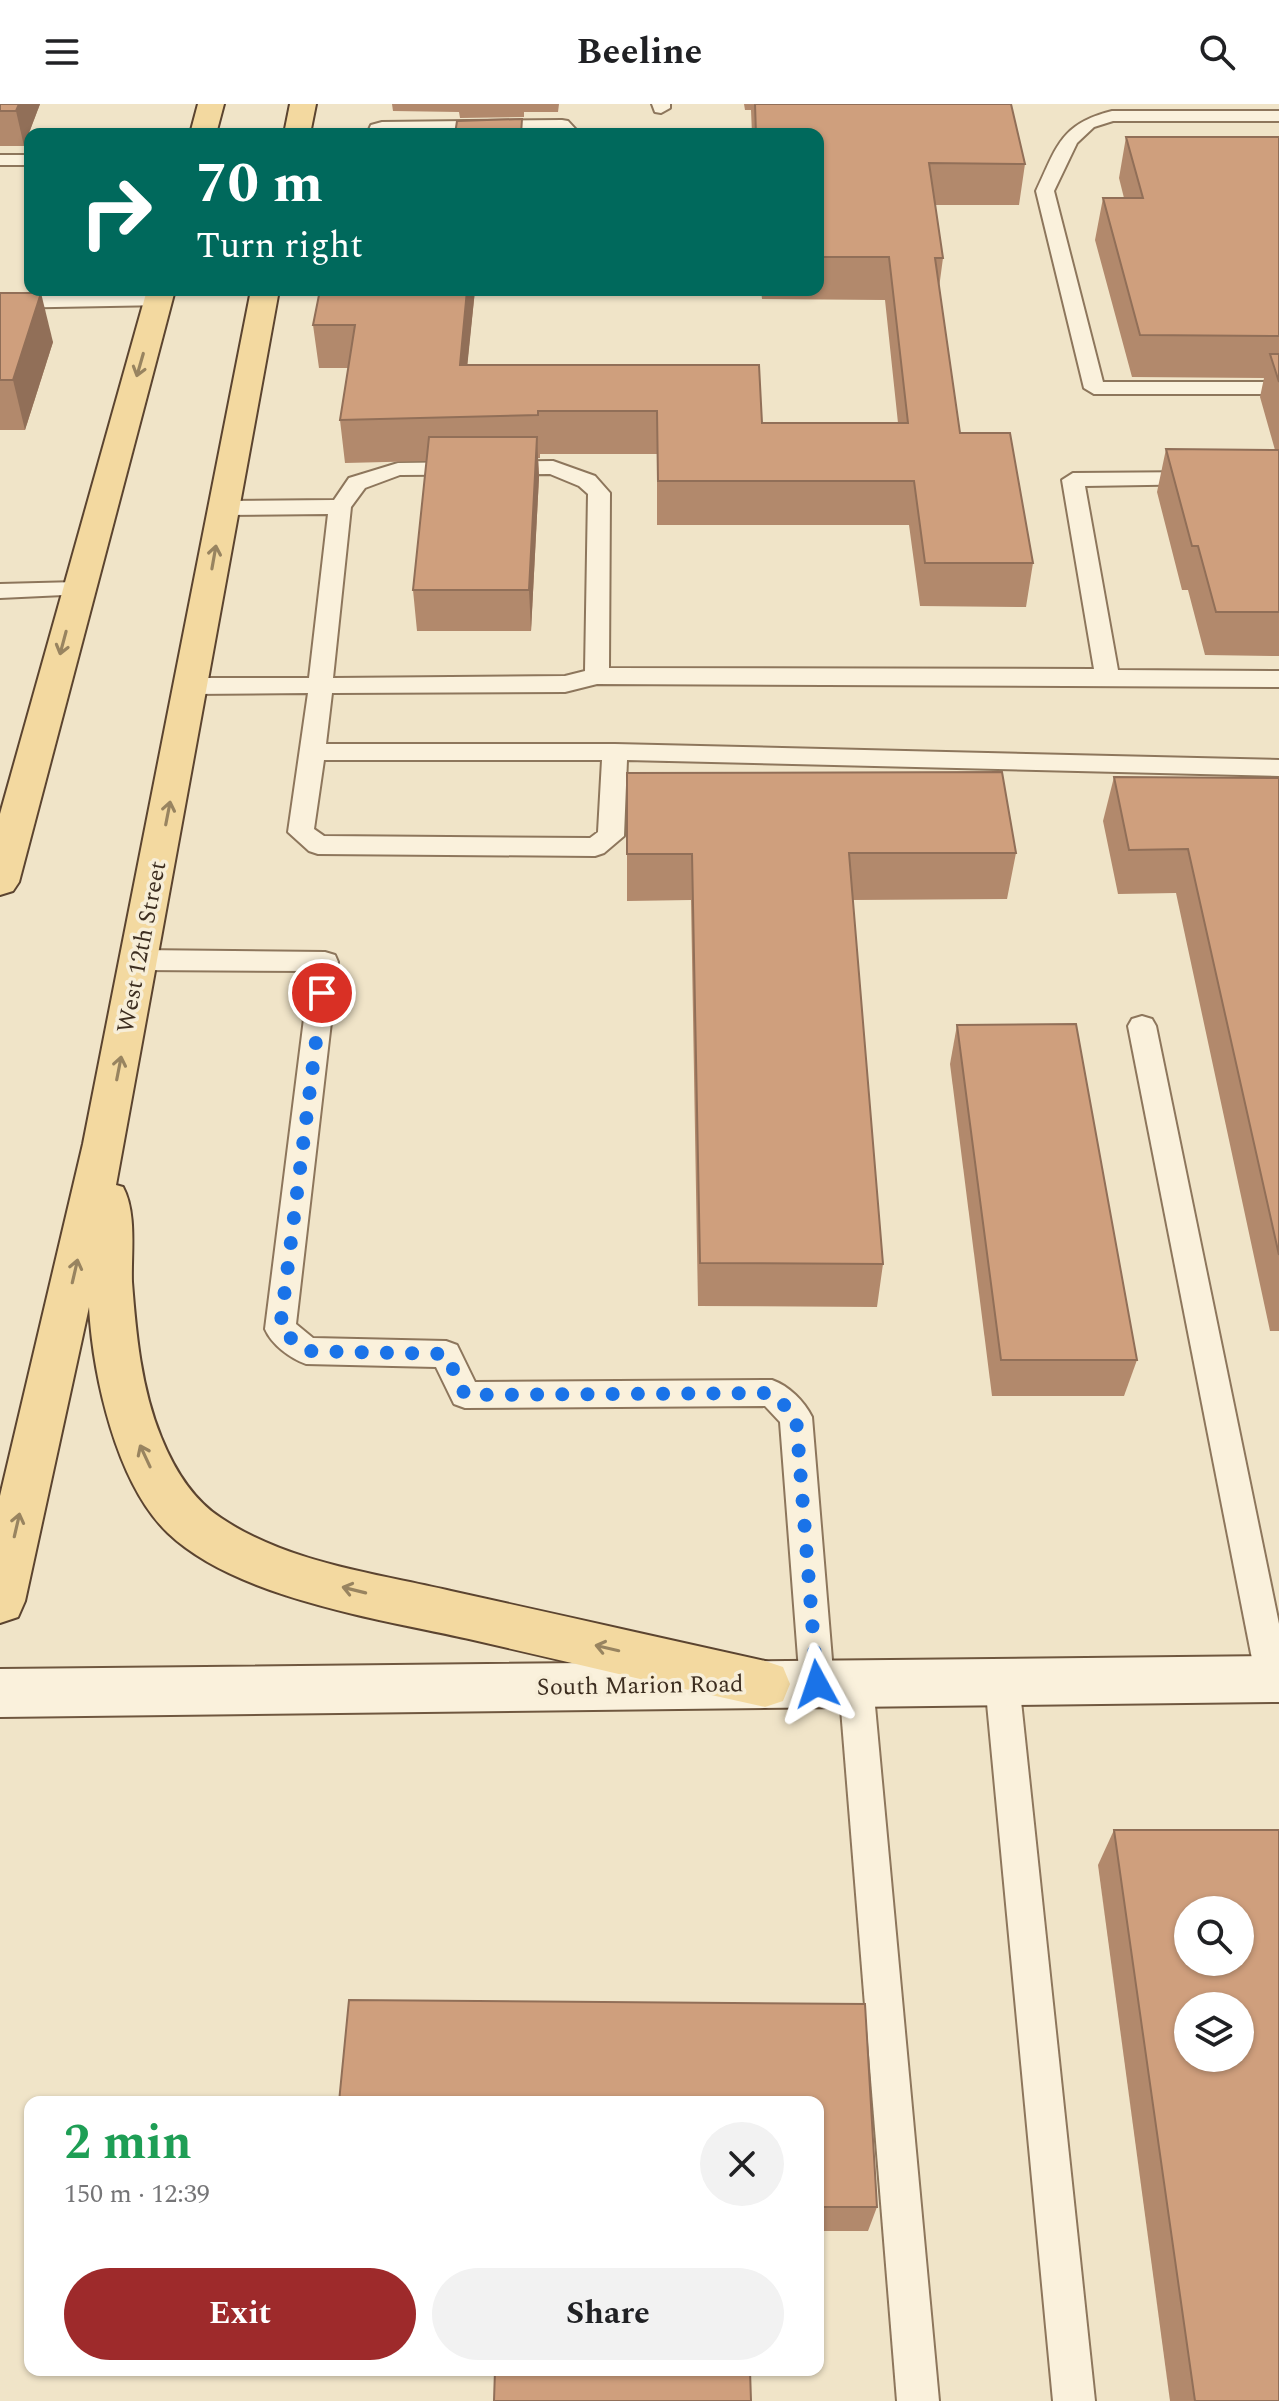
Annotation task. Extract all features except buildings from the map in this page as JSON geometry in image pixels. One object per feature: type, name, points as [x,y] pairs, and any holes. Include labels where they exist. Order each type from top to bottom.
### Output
[{"type":"main road","points":[[205,128],[211,104]]},
{"type":"main road","points":[[298,128],[303,104]]},
{"type":"main road","points":[[0,882],[77,589],[159,296]]},
{"type":"main road","name":"West 12th Street","points":[[0,1601],[104,1144],[264,296]]},
{"type":"main road","points":[[104,1144],[116,1365],[129,1420],[147,1463],[176,1509],[217,1541],[269,1566],[346,1589],[765,1684]]},
{"type":"main road","name":"South Marion Road","points":[[0,1693],[1276,1679]]},
{"type":"lane","points":[[1279,116],[1112,116],[1088,123],[1069,141],[1045,191],[1094,388],[1279,388]]},
{"type":"lane","points":[[380,128],[562,125],[565,128]]},
{"type":"lane","points":[[0,160],[24,160]]},
{"type":"lane","points":[[0,302],[24,293]]},
{"type":"lane","points":[[597,676],[599,493],[587,481],[553,467],[398,469],[357,483],[340,507],[301,832],[318,845],[595,847],[611,836],[615,752]]},
{"type":"lane","points":[[1107,677],[1073,480],[1230,478]]},
{"type":"lane","points":[[223,508],[340,507]]},
{"type":"lane","points":[[0,591],[77,589]]},
{"type":"lane","points":[[191,686],[565,684],[597,676],[1279,679]]},
{"type":"lane","points":[[313,752],[615,752],[1279,768]]},
{"type":"lane","points":[[140,960],[325,962],[280,1329],[306,1351],[446,1354],[465,1395],[772,1393],[796,1417],[836,1684],[918,2401]]},
{"type":"lane","points":[[1142,1026],[1276,1679]]},
{"type":"lane","points":[[1002,1682],[1074,2401]]},
{"type":"route","points":[[322,993],[280,1329],[306,1351],[446,1354],[465,1395],[772,1393],[796,1417],[817,1684]]}]
